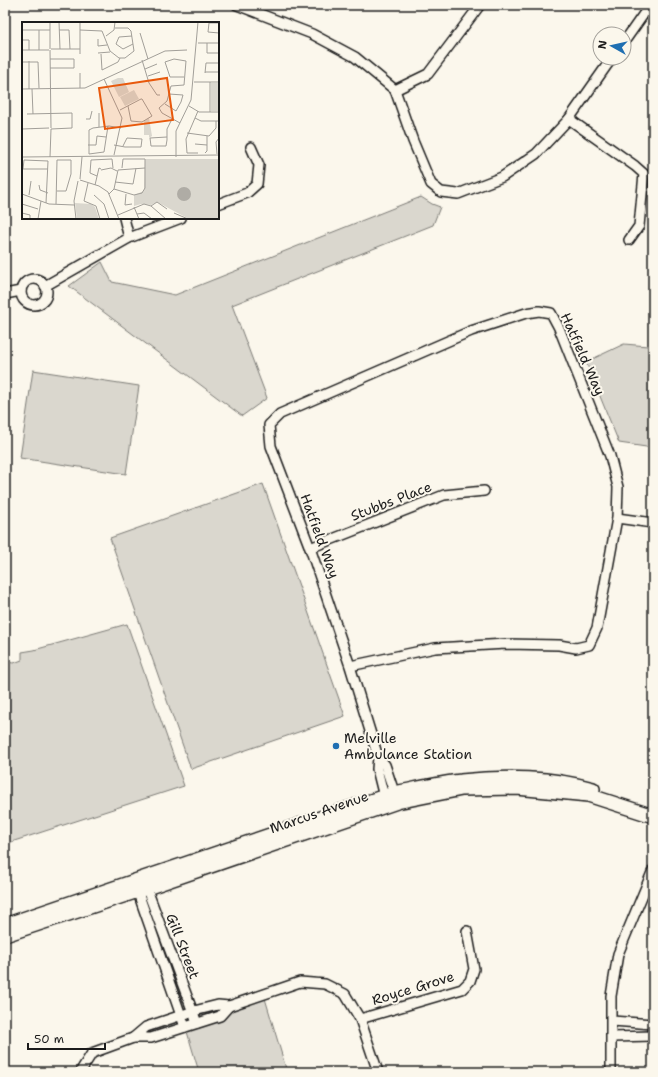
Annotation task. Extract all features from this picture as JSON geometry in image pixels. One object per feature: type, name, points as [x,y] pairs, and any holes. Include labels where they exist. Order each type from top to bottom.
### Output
[{"type":"street","points":[[396,90],[428,74],[480,5]]},
{"type":"street","points":[[241,6],[312,34],[354,57],[396,90],[413,141],[431,184],[441,192],[458,194],[502,177],[536,154],[569,119],[606,66]]},
{"type":"street","points":[[632,32],[650,8]]},
{"type":"street","points":[[569,119],[644,174],[639,226],[629,240]]},
{"type":"street","points":[[219,204],[247,193],[257,184],[259,164],[251,147]]},
{"type":"street","points":[[124,219],[129,238]]},
{"type":"street","points":[[45,286],[129,238],[178,219]]},
{"type":"street","points":[[31,280],[40,281],[45,286],[45,299],[37,305],[27,304],[21,292],[26,282],[31,280]]},
{"type":"street","points":[[5,294],[21,292]]},
{"type":"street","name":"Hatfield Way","points":[[350,666],[435,648],[506,644],[559,645],[576,648],[589,645],[597,628],[617,518],[618,487],[610,456],[559,328],[551,313],[539,311],[526,313],[471,331],[280,414],[269,425],[271,446],[310,548],[350,666],[378,757],[377,769],[390,799]]},
{"type":"street","name":"Stubbs Place","points":[[310,548],[444,495],[484,491]]},
{"type":"street","points":[[617,518],[653,523]]},
{"type":"street","name":"Marcus Avenue","points":[[5,935],[140,885],[390,799],[461,781],[515,778],[558,782],[590,788],[653,806]]},
{"type":"street","name":"Marcus Avenue","points":[[390,799],[462,790],[517,788],[588,795],[653,816]]},
{"type":"street","points":[[611,1072],[611,996],[618,954],[653,870]]},
{"type":"street","name":"Marcus Avenue","points":[[5,926],[140,885]]},
{"type":"street","name":"Gill Street","points":[[140,885],[194,1011],[197,1023]]},
{"type":"street","name":"Gill Street","points":[[140,885],[185,1027]]},
{"type":"street","name":"Royce Grove","points":[[360,1019],[462,989],[470,981],[474,969],[467,931]]},
{"type":"street","points":[[133,1038],[146,1027],[194,1011],[218,1005],[229,1006],[300,982],[324,984],[345,994],[360,1019],[378,1072]]},
{"type":"street","points":[[81,1072],[92,1053],[133,1038],[151,1038],[220,1016],[229,1006]]},
{"type":"street","points":[[612,1021],[653,1024]]},
{"type":"street","points":[[612,1036],[653,1036]]},
{"type":"shaded area","points":[[421,197],[440,207],[433,225],[232,305],[267,398],[242,416],[69,286],[102,262],[112,282],[175,295]]},
{"type":"shaded area","points":[[653,340],[653,448],[619,443],[586,362],[624,344],[648,346]]},
{"type":"shaded area","points":[[33,370],[139,386],[126,474],[20,458]]},
{"type":"shaded area","points":[[263,484],[345,716],[191,769],[110,538]]},
{"type":"shaded area","points":[[127,624],[184,786],[5,844],[5,662],[14,663],[22,660],[22,652]]},
{"type":"shaded area","points":[[264,995],[287,1072],[199,1072],[182,1015]]},
{"type":"place","name":"Melville Ambulance Station","points":[[336,746]]}]
